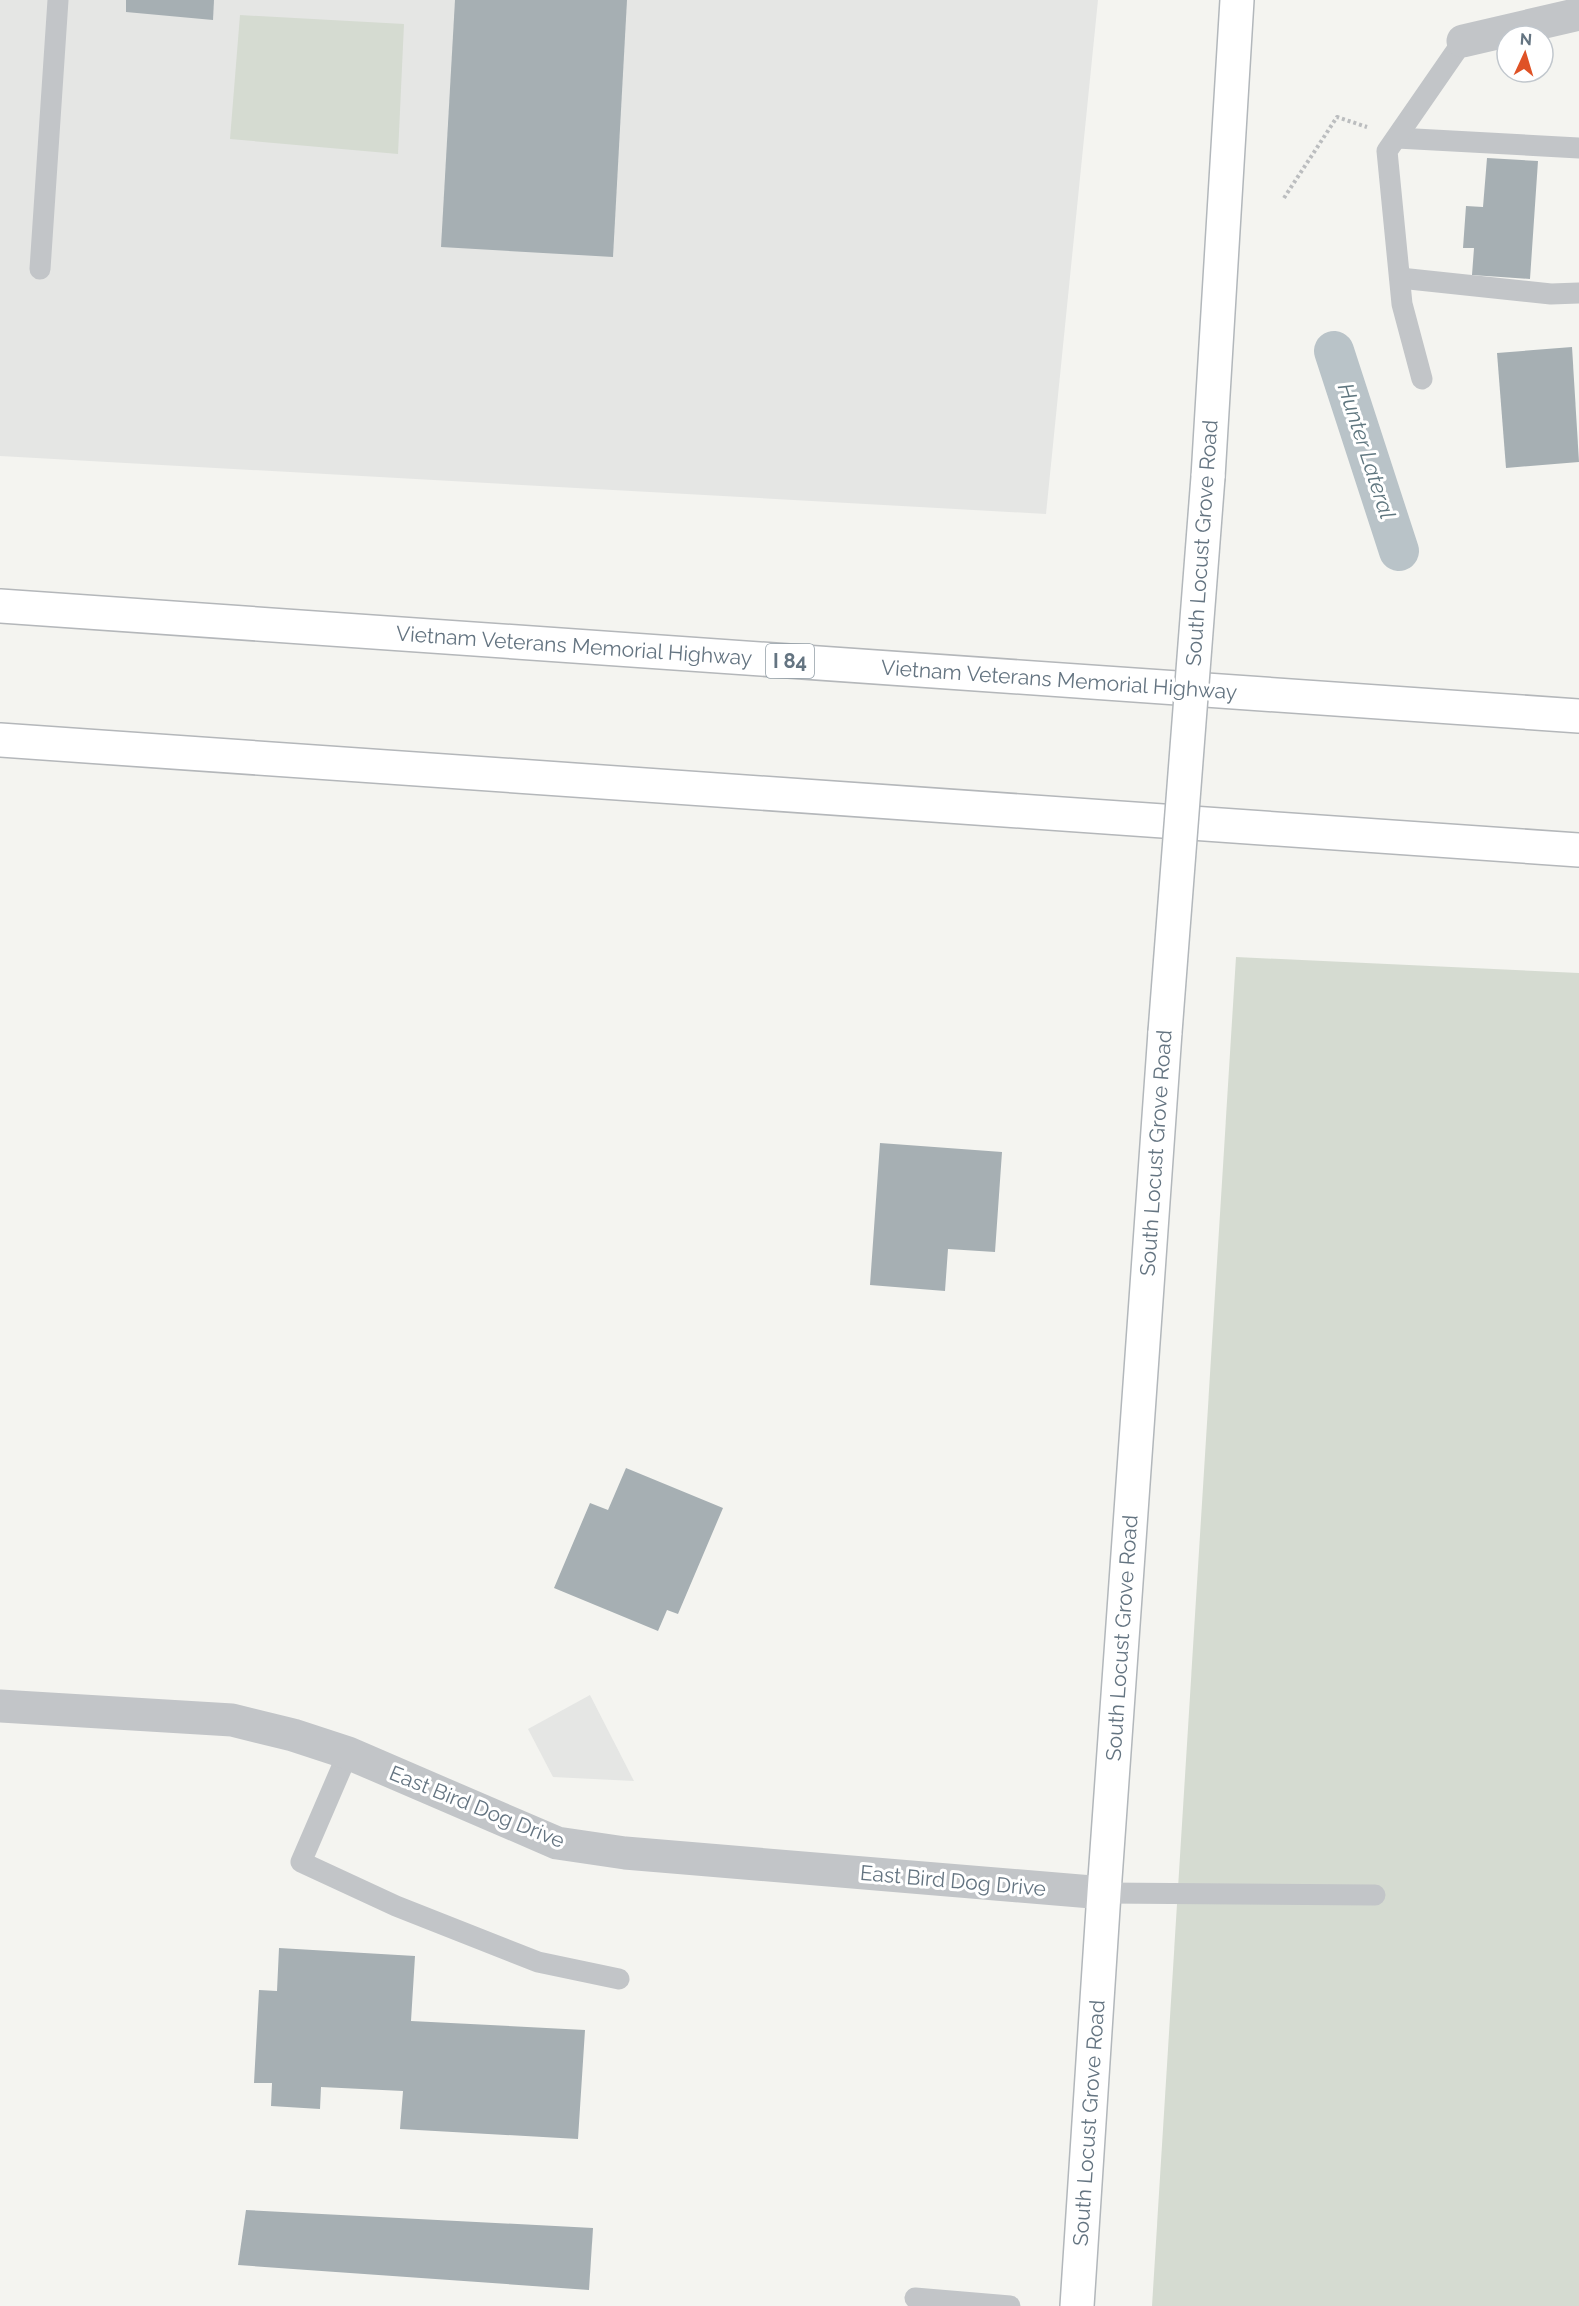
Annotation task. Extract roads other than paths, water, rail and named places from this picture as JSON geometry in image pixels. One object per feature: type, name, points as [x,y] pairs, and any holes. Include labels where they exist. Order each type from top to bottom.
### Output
[{"type":"main road","name":"South Locust Grove Road","points":[[1077,2306],[1165,1032],[1208,477],[1237,0]]},
{"type":"main road","name":"Vietnam Veterans Memorial Highway","points":[[0,606],[1579,717]]},
{"type":"main road","points":[[0,741],[1579,850]]},
{"type":"street","points":[[1462,41],[1579,14]]},
{"type":"street","name":"East Bird Dog Drive","points":[[0,1706],[232,1720],[293,1735],[348,1753],[557,1844],[625,1853],[1104,1893]]},
{"type":"lane","points":[[40,269],[58,0]]},
{"type":"lane","points":[[1422,379],[1402,304],[1387,151],[1462,41]]},
{"type":"lane","points":[[1397,138],[1579,148]]},
{"type":"lane","points":[[1400,278],[1551,294],[1579,293]]},
{"type":"lane","points":[[348,1753],[301,1862],[396,1906],[538,1962],[619,1979]]},
{"type":"lane","points":[[1104,1893],[1375,1895]]},
{"type":"lane","points":[[915,2298],[1010,2306]]},
{"type":"waterway","name":"Hunter Lateral","points":[[1334,351],[1399,551]]}]
